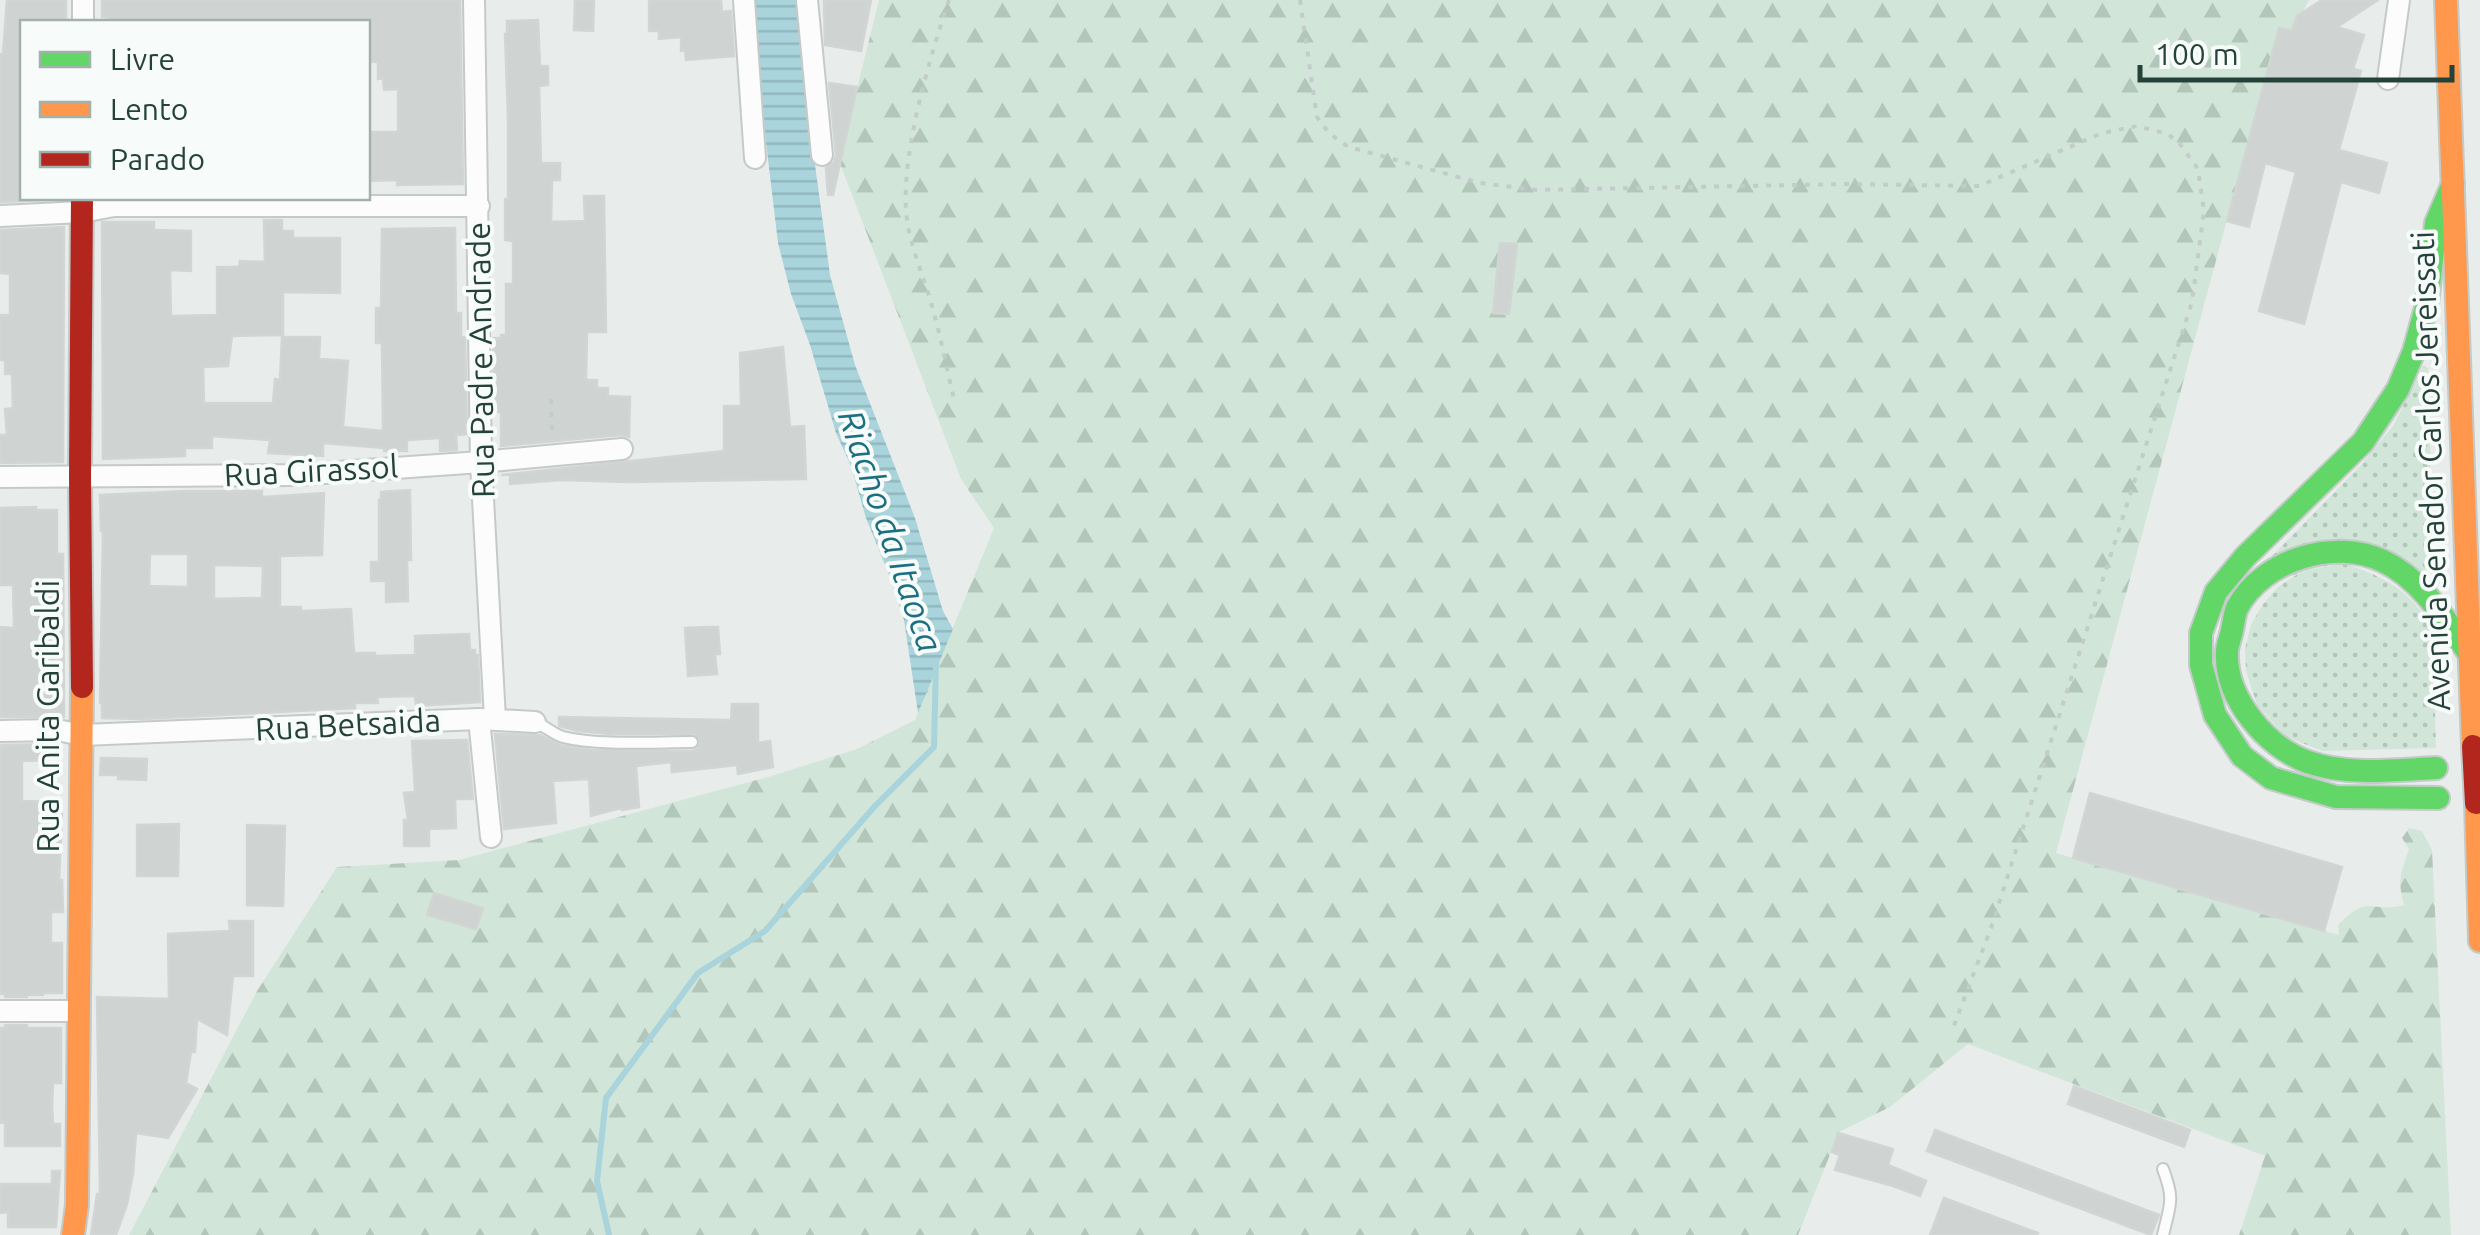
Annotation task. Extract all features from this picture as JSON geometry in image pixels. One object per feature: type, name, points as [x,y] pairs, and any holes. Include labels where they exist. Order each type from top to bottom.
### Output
[{"type":"main road","name":"Avenida Senador Carlos Jereissati","points":[[2446,0],[2480,940]]},
{"type":"main road","points":[[2438,798],[2336,797],[2271,778],[2242,756],[2214,715],[2201,665],[2201,633],[2216,592],[2245,557],[2363,442],[2398,389],[2427,304],[2436,223],[2453,184]]},
{"type":"main road","name":"Rua Anita Garibaldi","points":[[72,1235],[78,1205],[82,204]]},
{"type":"main road","points":[[2436,768],[2341,769],[2310,764],[2282,751],[2254,726],[2235,692],[2227,655],[2236,610],[2256,584],[2279,566],[2303,556],[2340,550],[2374,558],[2401,571],[2470,655]]},
{"type":"street","name":"Rua Padre Andrade","points":[[474,0],[491,837]]},
{"type":"street","points":[[744,0],[754,158]]},
{"type":"street","points":[[807,0],[822,154]]},
{"type":"street","points":[[2388,79],[2399,0]]},
{"type":"street","points":[[0,216],[82,204],[478,206]]},
{"type":"street","name":"Rua Girassol","points":[[0,477],[294,475],[622,449]]},
{"type":"street","name":"Rua Betsaida","points":[[0,731],[57,730],[82,735],[487,719],[535,722]]},
{"type":"street","points":[[0,1011],[78,1010]]},
{"type":"lane","name":"Rua Betsaida","points":[[535,722],[560,736],[609,742],[692,742]]},
{"type":"lane","points":[[2163,1170],[2172,1205],[2163,1235]]},
{"type":"path","points":[[949,0],[908,162],[906,212],[955,403]]},
{"type":"path","points":[[1300,0],[1317,117],[1324,129],[1349,147],[1480,183],[1538,190],[1845,184],[1979,186],[2102,133],[2137,126],[2168,134],[2198,169],[2204,211],[2192,302],[1991,928],[1953,1028]]},
{"type":"path","points":[[552,399],[554,454]]},
{"type":"green space","points":[[879,0],[2309,0],[2261,94],[2056,853],[2339,935],[2338,925],[2357,909],[2404,905],[2401,877],[2409,849],[2402,838],[2409,828],[2422,831],[2432,850],[2451,1235],[2239,1235],[2265,1156],[1968,1044],[1890,1107],[1839,1132],[1798,1235],[129,1235],[257,991],[337,867],[459,860],[768,777],[857,749],[915,720],[994,528],[961,479],[839,161]]},
{"type":"green space","points":[[2423,366],[2428,368],[2434,586],[2387,548],[2238,591],[2360,466],[2393,426]]},
{"type":"green space","points":[[2343,563],[2372,574],[2407,595],[2433,632],[2436,748],[2322,751],[2285,736],[2257,705],[2246,671],[2245,649],[2251,625],[2263,604],[2279,586],[2301,572]]},
{"type":"water","points":[[749,0],[798,0],[805,91],[830,275],[855,365],[915,518],[943,611],[953,629],[918,713],[904,620],[836,433],[778,243]]},
{"type":"building","points":[[7,0],[66,0],[66,20],[20,20],[20,200],[43,200],[0,202]]},
{"type":"building","points":[[102,0],[460,0],[463,184],[397,185],[397,180],[370,181],[370,132],[398,132],[398,89],[384,90],[383,78],[378,79],[378,62],[370,61],[370,20],[102,17]]},
{"type":"building","points":[[575,0],[594,0],[593,31],[574,30]]},
{"type":"building","points":[[649,0],[721,0],[722,12],[731,11],[734,56],[686,60],[681,37],[659,39],[659,31],[649,31]]},
{"type":"building","points":[[824,0],[871,0],[861,51],[825,45]]},
{"type":"building","points":[[2322,0],[2378,0],[2337,27],[2364,35],[2353,69],[2361,71],[2339,150],[2387,163],[2379,193],[2341,182],[2304,324],[2259,311],[2296,172],[2265,163],[2249,227],[2227,221],[2279,28],[2292,31],[2297,16]]},
{"type":"building","points":[[538,20],[540,66],[548,66],[548,85],[539,86],[541,163],[560,163],[560,180],[552,180],[551,222],[585,221],[584,196],[604,196],[606,332],[587,332],[586,380],[597,380],[597,388],[608,388],[608,396],[630,397],[629,437],[501,446],[501,412],[494,412],[493,338],[506,335],[506,284],[513,284],[513,241],[505,240],[505,34],[507,21]]},
{"type":"building","points":[[829,83],[857,87],[833,195],[828,195],[826,168],[836,155]]},
{"type":"building","points":[[264,220],[282,220],[282,231],[293,231],[293,238],[340,238],[340,293],[283,292],[283,335],[232,336],[228,366],[203,367],[204,403],[273,403],[275,379],[280,380],[282,337],[320,337],[319,359],[348,361],[343,427],[383,431],[382,343],[376,343],[376,308],[381,308],[382,229],[455,228],[456,313],[461,313],[461,337],[465,337],[467,434],[456,435],[457,450],[440,451],[440,438],[407,440],[407,451],[323,443],[323,456],[268,453],[270,440],[212,436],[212,448],[185,448],[185,456],[103,459],[102,222],[154,222],[154,230],[191,231],[191,271],[170,270],[171,316],[217,315],[217,267],[239,267],[240,261],[265,262]]},
{"type":"building","points":[[64,227],[63,462],[0,463],[0,435],[7,435],[5,409],[13,408],[12,374],[5,374],[5,360],[0,360],[0,315],[10,315],[10,274],[0,273],[0,230]]},
{"type":"building","points":[[1500,243],[1517,244],[1509,314],[1493,313]]},
{"type":"building","points":[[783,347],[790,427],[804,426],[806,479],[562,480],[510,484],[510,475],[501,475],[724,451],[724,406],[741,406],[740,353]]},
{"type":"building","points":[[410,490],[408,601],[386,602],[386,581],[371,581],[371,562],[379,562],[379,500],[381,492]]},
{"type":"building","points":[[262,491],[262,497],[324,493],[322,555],[280,556],[280,607],[301,607],[301,611],[351,609],[354,653],[375,656],[415,655],[415,636],[469,634],[470,650],[478,655],[480,702],[416,706],[415,696],[377,697],[378,703],[355,703],[355,708],[102,718],[100,495]],"holes":[[[150,554],[188,554],[188,587],[149,586]],[[214,565],[263,566],[262,598],[214,599]]]},
{"type":"building","points":[[0,508],[57,510],[57,554],[63,554],[64,717],[0,717],[0,627],[14,628],[13,585],[0,585]]},
{"type":"building","points":[[718,627],[717,674],[688,676],[685,628]]},
{"type":"building","points":[[732,704],[758,704],[758,743],[770,741],[773,767],[738,774],[737,765],[672,772],[671,762],[636,766],[639,807],[591,816],[589,779],[553,781],[556,823],[504,829],[495,734],[540,735],[560,745],[592,750],[692,751],[701,743],[695,734],[578,731],[559,726],[559,717],[731,720]]},
{"type":"building","points":[[467,740],[473,799],[455,799],[456,828],[429,829],[429,846],[404,846],[404,820],[408,820],[404,793],[415,792],[412,741]]},
{"type":"building","points":[[55,744],[50,760],[22,761],[22,801],[54,802],[53,814],[62,814],[59,880],[63,912],[51,912],[51,943],[62,943],[62,993],[5,997],[0,994],[0,745]]},
{"type":"building","points":[[101,758],[147,759],[146,780],[100,775]]},
{"type":"building","points":[[2090,793],[2342,867],[2324,931],[2073,858]]},
{"type":"building","points":[[179,824],[178,876],[137,876],[137,825]]},
{"type":"building","points":[[247,825],[285,826],[283,906],[247,905]]},
{"type":"building","points":[[434,893],[483,908],[476,929],[427,915]]},
{"type":"building","points":[[229,921],[253,921],[253,976],[233,976],[227,1035],[197,1019],[195,1052],[191,1052],[186,1083],[197,1089],[168,1138],[136,1133],[133,1174],[116,1235],[91,1235],[100,1194],[97,997],[169,999],[168,934],[230,931]]},
{"type":"building","points":[[0,1028],[61,1028],[61,1083],[53,1083],[52,1106],[53,1124],[60,1124],[60,1146],[5,1146],[5,1122],[0,1123]]},
{"type":"building","points":[[2074,1086],[2190,1130],[2184,1147],[2068,1104]]},
{"type":"building","points":[[1935,1130],[2159,1215],[2151,1235],[1927,1151]]},
{"type":"building","points":[[1838,1133],[1893,1149],[1888,1165],[1926,1181],[1920,1196],[1835,1170],[1840,1155],[1832,1152]]},
{"type":"building","points":[[52,1171],[60,1171],[56,1227],[8,1227],[8,1212],[0,1213],[0,1184],[52,1184]]},
{"type":"building","points":[[1944,1198],[2038,1233],[1930,1235]]},
{"type":"waterway","name":"Riacho da Itaoca","points":[[609,1235],[597,1181],[606,1098],[698,973],[765,931],[875,806],[934,747],[936,663]]},
{"type":"traffic: fast","points":[[2438,798],[2336,797],[2271,778],[2242,756],[2215,715],[2201,665],[2201,633],[2216,592],[2245,557],[2363,442],[2398,389],[2427,304],[2436,223],[2453,184]]},
{"type":"traffic: fast","points":[[2436,768],[2339,769],[2308,762],[2277,745],[2251,719],[2233,686],[2227,652],[2236,611],[2249,591],[2282,566],[2323,553],[2364,554],[2410,578],[2470,655]]},
{"type":"traffic: slow","points":[[2446,0],[2473,746]]},
{"type":"traffic: slow","points":[[73,1235],[77,1205],[82,687]]},
{"type":"traffic: slow","points":[[2476,803],[2480,941]]},
{"type":"traffic: jam","points":[[82,200],[82,687]]},
{"type":"traffic: jam","points":[[2473,746],[2476,803]]}]
